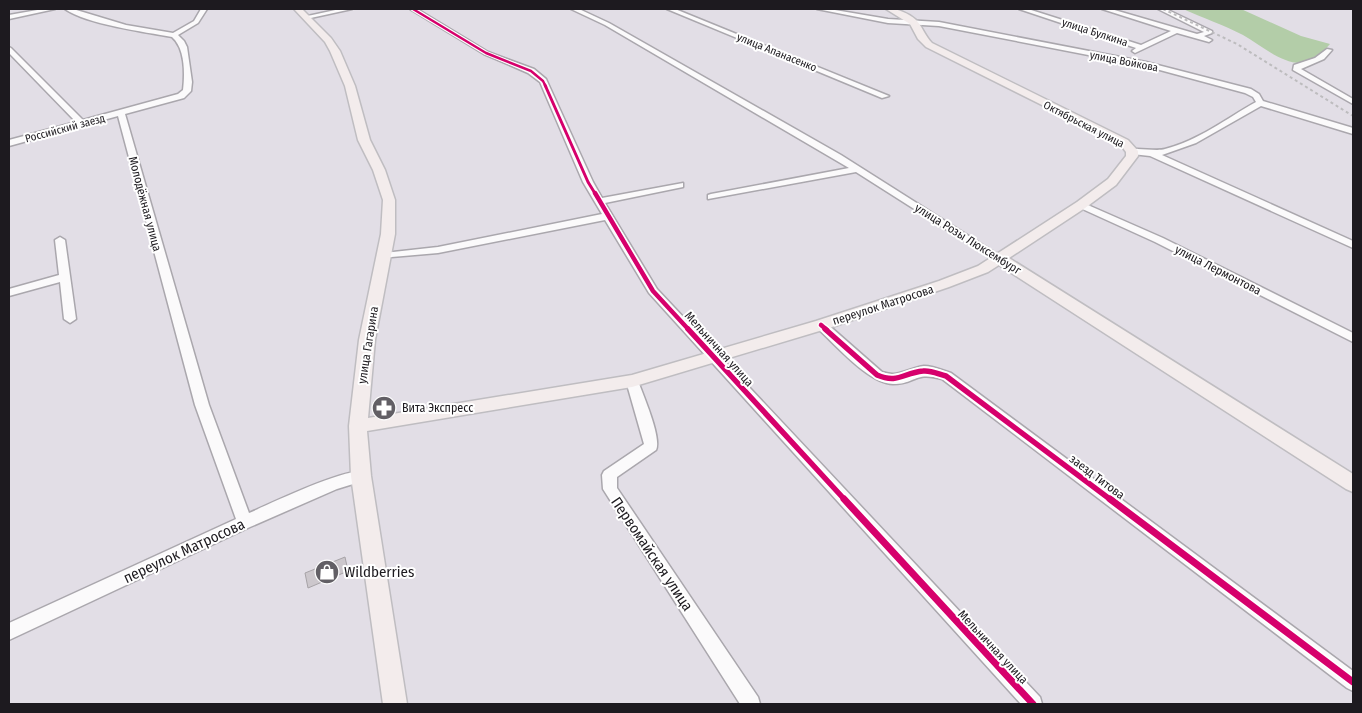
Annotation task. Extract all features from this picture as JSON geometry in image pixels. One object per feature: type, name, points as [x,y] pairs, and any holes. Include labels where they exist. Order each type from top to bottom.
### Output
[{"type":"main road","name":"улица Войкова","points":[[890,9],[913,22]]},
{"type":"main road","name":"улица Гагарина","points":[[302,13],[328,40],[335,51],[350,86],[364,140],[389,200],[388,234],[367,340],[358,426],[360,476],[395,704]]},
{"type":"main road","name":"Октябрьская улица","points":[[913,22],[921,38],[929,45],[1124,142],[1132,151]]},
{"type":"main road","name":"переулок Матросова","points":[[358,426],[632,381],[821,325],[944,284],[983,269],[1081,205],[1112,182],[1132,156],[1132,151]]},
{"type":"main road","name":"улица Розы Люксембург","points":[[1000,259],[1353,484]]},
{"type":"street","points":[[10,9],[21,14]]},
{"type":"street","points":[[9,16],[52,9]]},
{"type":"street","points":[[68,9],[134,29],[174,35],[182,42],[188,82],[186,91],[181,96],[121,113]]},
{"type":"street","points":[[174,35],[196,22],[204,9]]},
{"type":"street","points":[[302,13],[349,9]]},
{"type":"street","name":"Мельничная улица","points":[[413,9],[486,53],[531,71],[543,81],[588,182],[653,291],[1033,704]]},
{"type":"street","name":"улица Розы Люксембург","points":[[574,9],[607,24],[691,71],[857,169],[1000,259]]},
{"type":"street","points":[[584,13],[597,9]]},
{"type":"street","name":"улица Апанасенко","points":[[670,9],[884,96]]},
{"type":"street","points":[[820,9],[888,21],[913,22]]},
{"type":"street","name":"улица Булкина","points":[[1022,9],[1140,48]]},
{"type":"street","points":[[1105,9],[1209,40]]},
{"type":"street","points":[[1162,9],[1210,32],[1198,36]]},
{"type":"street","name":"улица Войкова","points":[[913,22],[939,24],[1146,64],[1248,91],[1256,96],[1260,102],[1353,130]]},
{"type":"street","points":[[1121,60],[1140,48],[1177,30]]},
{"type":"street","points":[[9,49],[82,124]]},
{"type":"street","points":[[1329,50],[1321,59],[1300,65],[1297,67],[1297,70],[1353,102]]},
{"type":"street","points":[[1152,154],[1165,153],[1181,148],[1260,102]]},
{"type":"street","name":"Российский заезд","points":[[9,143],[121,113]]},
{"type":"street","name":"Молодёжная улица","points":[[121,113],[202,405],[246,522]]},
{"type":"street","name":"Октябрьская улица","points":[[1132,151],[1152,154],[1353,245]]},
{"type":"street","points":[[711,196],[857,169]]},
{"type":"street","points":[[600,202],[680,185]]},
{"type":"street","name":"улица Лермонтова","points":[[1081,205],[1158,240],[1353,338]]},
{"type":"street","points":[[384,256],[438,250],[608,216]]},
{"type":"street","points":[[60,240],[70,319]]},
{"type":"street","points":[[9,294],[65,277]]},
{"type":"street","name":"заезд Титова","points":[[821,325],[877,375],[885,379],[898,380],[929,371],[946,376],[1353,682]]},
{"type":"street","name":"Первомайская улица","points":[[632,381],[649,433],[651,446],[609,475],[610,489],[751,704]]},
{"type":"street","name":"переулок Матросова","points":[[9,632],[246,522],[333,484],[360,476]]},
{"type":"green space","points":[[1183,9],[1241,9],[1301,36],[1330,44],[1318,56],[1306,63],[1294,62],[1271,53],[1236,31]]},
{"type":"building","name":"Wildberries","points":[[345,557],[348,571],[308,588],[305,573]]},
{"type":"railway","points":[[1163,9],[1237,44],[1353,116]]},
{"type":"cycle path","points":[[413,9],[486,53],[531,71],[543,81],[588,182],[653,291],[1033,704]]},
{"type":"cycle path","points":[[821,325],[877,375],[885,378],[899,379],[917,372],[931,371],[946,376],[1353,682]]},
{"type":"place","name":"Вита Экспресс","points":[[384,408]]},
{"type":"place","name":"Wildberries","points":[[327,572]]}]
